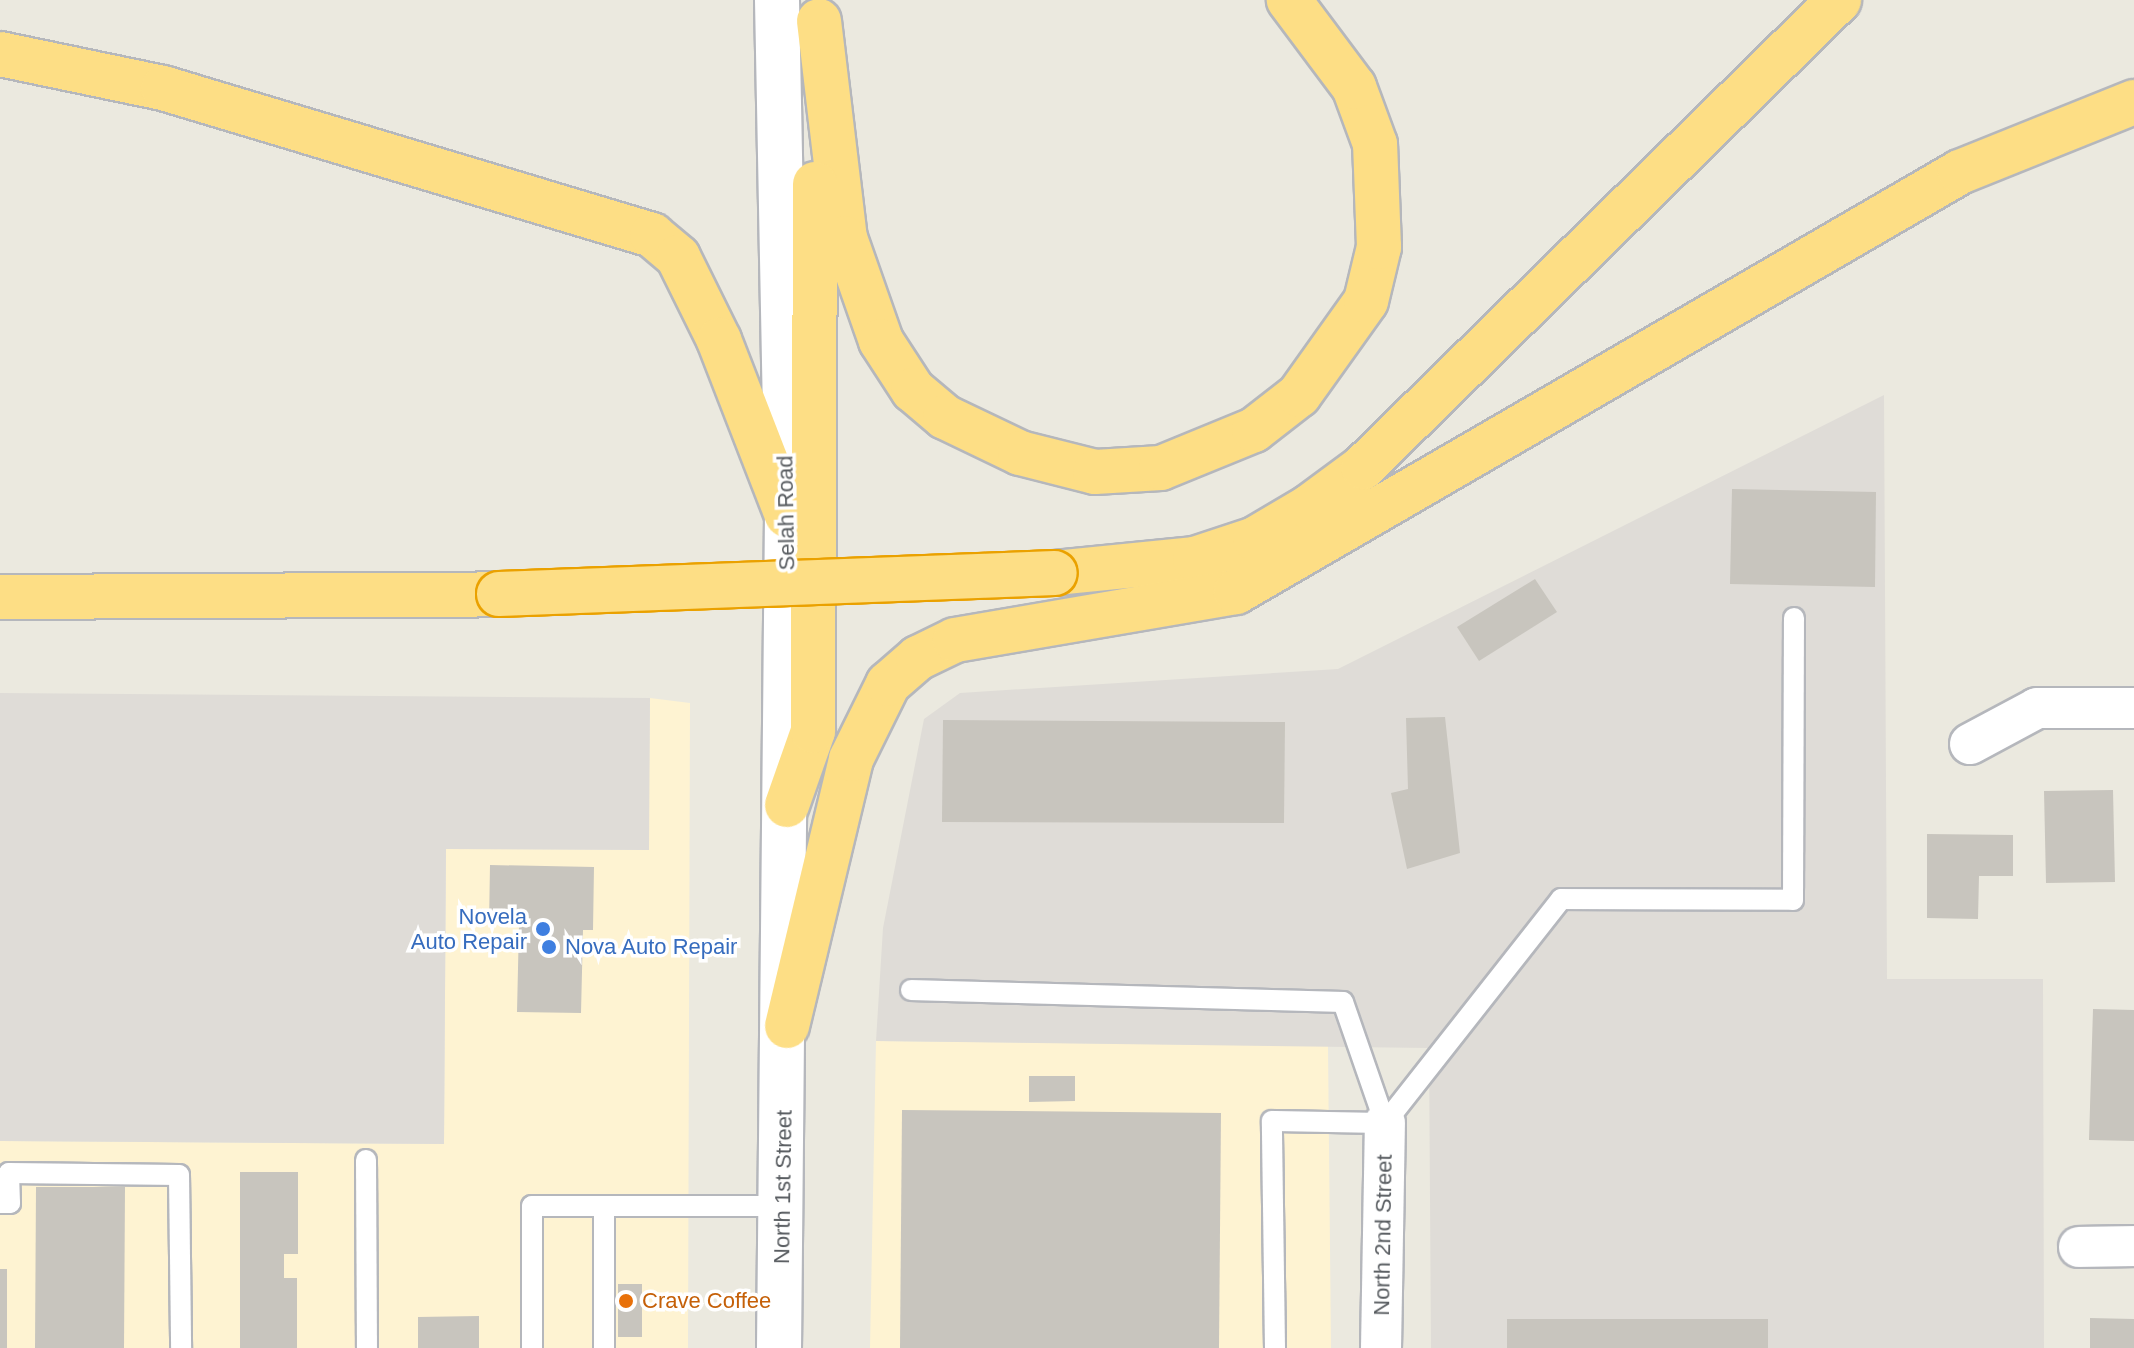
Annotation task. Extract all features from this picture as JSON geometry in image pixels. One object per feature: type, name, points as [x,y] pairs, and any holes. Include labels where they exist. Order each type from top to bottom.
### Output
[{"type":"highway","points":[[819,11],[845,238],[881,341],[913,390],[945,417],[1020,453],[1095,472],[1135,470],[1207,454],[1254,430],[1299,395],[1366,301],[1379,247],[1375,144],[1354,87],[1289,0]]},
{"type":"highway","points":[[0,597],[499,594],[1055,573],[1195,559],[1255,539],[1309,507],[1363,467],[1839,0]]},
{"type":"highway","points":[[787,805],[813,731],[819,11]]},
{"type":"highway","points":[[0,54],[163,88],[652,235],[678,257],[719,340],[787,515]]},
{"type":"highway","points":[[0,77],[163,88]]},
{"type":"highway","points":[[787,1026],[851,759],[888,684],[918,658],[955,640],[1236,592],[1960,172],[2134,102]]},
{"type":"main road","name":"Selah Road","points":[[777,0],[787,515],[787,1026]]},
{"type":"main road","name":"North 1st Street","points":[[779,1348],[787,1026]]},
{"type":"street","points":[[1970,744],[2037,708],[2134,708]]},
{"type":"street","name":"North 2nd Street","points":[[1381,1348],[1385,1123]]},
{"type":"street","points":[[2079,1247],[2134,1246]]},
{"type":"lane","points":[[1385,1123],[1561,899],[1793,900],[1794,618]]},
{"type":"lane","points":[[911,990],[1343,1002],[1385,1123]]},
{"type":"lane","points":[[1275,1348],[1272,1121],[1385,1123]]},
{"type":"lane","points":[[366,1160],[367,1348]]},
{"type":"lane","points":[[0,1203],[10,1203],[9,1173],[179,1175],[181,1348]]},
{"type":"lane","points":[[532,1348],[532,1206],[783,1206]]},
{"type":"lane","points":[[604,1206],[604,1348]]},
{"type":"shaded area","points":[[1884,395],[1887,979],[2043,979],[2044,1348],[1431,1348],[1429,1048],[876,1041],[883,928],[924,719],[960,693],[1338,669]]},
{"type":"shaded area","points":[[0,693],[650,698],[649,850],[446,849],[444,1144],[0,1141]]},
{"type":"shaded area","points":[[650,698],[690,703],[688,1348],[0,1348],[0,1141],[444,1144],[446,849],[648,850]]},
{"type":"shaded area","points":[[876,1041],[1328,1046],[1331,1348],[870,1348]]},
{"type":"building","points":[[1732,489],[1876,492],[1875,587],[1730,584]]},
{"type":"building","points":[[1535,579],[1557,612],[1479,661],[1457,627]]},
{"type":"building","points":[[1445,717],[1460,853],[1407,869],[1391,793],[1408,789],[1406,718]]},
{"type":"building","points":[[943,720],[1285,722],[1284,823],[942,822]]},
{"type":"building","points":[[2113,790],[2115,882],[2046,883],[2044,791]]},
{"type":"building","points":[[1927,834],[2013,835],[2013,876],[1979,876],[1978,919],[1927,918]]},
{"type":"building","points":[[490,865],[594,867],[593,930],[583,930],[581,1013],[517,1012],[519,924],[489,924]]},
{"type":"building","points":[[2093,1009],[2134,1010],[2134,1141],[2089,1140]]},
{"type":"building","points":[[1029,1076],[1075,1076],[1075,1101],[1029,1102]]},
{"type":"building","points":[[902,1110],[1221,1113],[1219,1348],[900,1348]]},
{"type":"building","points":[[240,1172],[298,1172],[298,1254],[284,1254],[284,1278],[297,1278],[297,1348],[240,1348]]},
{"type":"building","points":[[36,1187],[125,1187],[124,1348],[35,1348]]},
{"type":"building","points":[[0,1269],[7,1269],[7,1348],[0,1348]]},
{"type":"building","points":[[618,1284],[642,1284],[642,1337],[618,1337]]},
{"type":"building","points":[[479,1316],[479,1348],[418,1348],[418,1317]]},
{"type":"building","points":[[2090,1318],[2134,1319],[2134,1348],[2090,1348]]},
{"type":"building","points":[[1507,1319],[1768,1319],[1768,1348],[1507,1348]]},
{"type":"place","name":"Novela Auto Repair","points":[[543,929]]},
{"type":"place","name":"Nova Auto Repair","points":[[549,947]]},
{"type":"place","name":"Crave Coffee","points":[[626,1301]]}]
